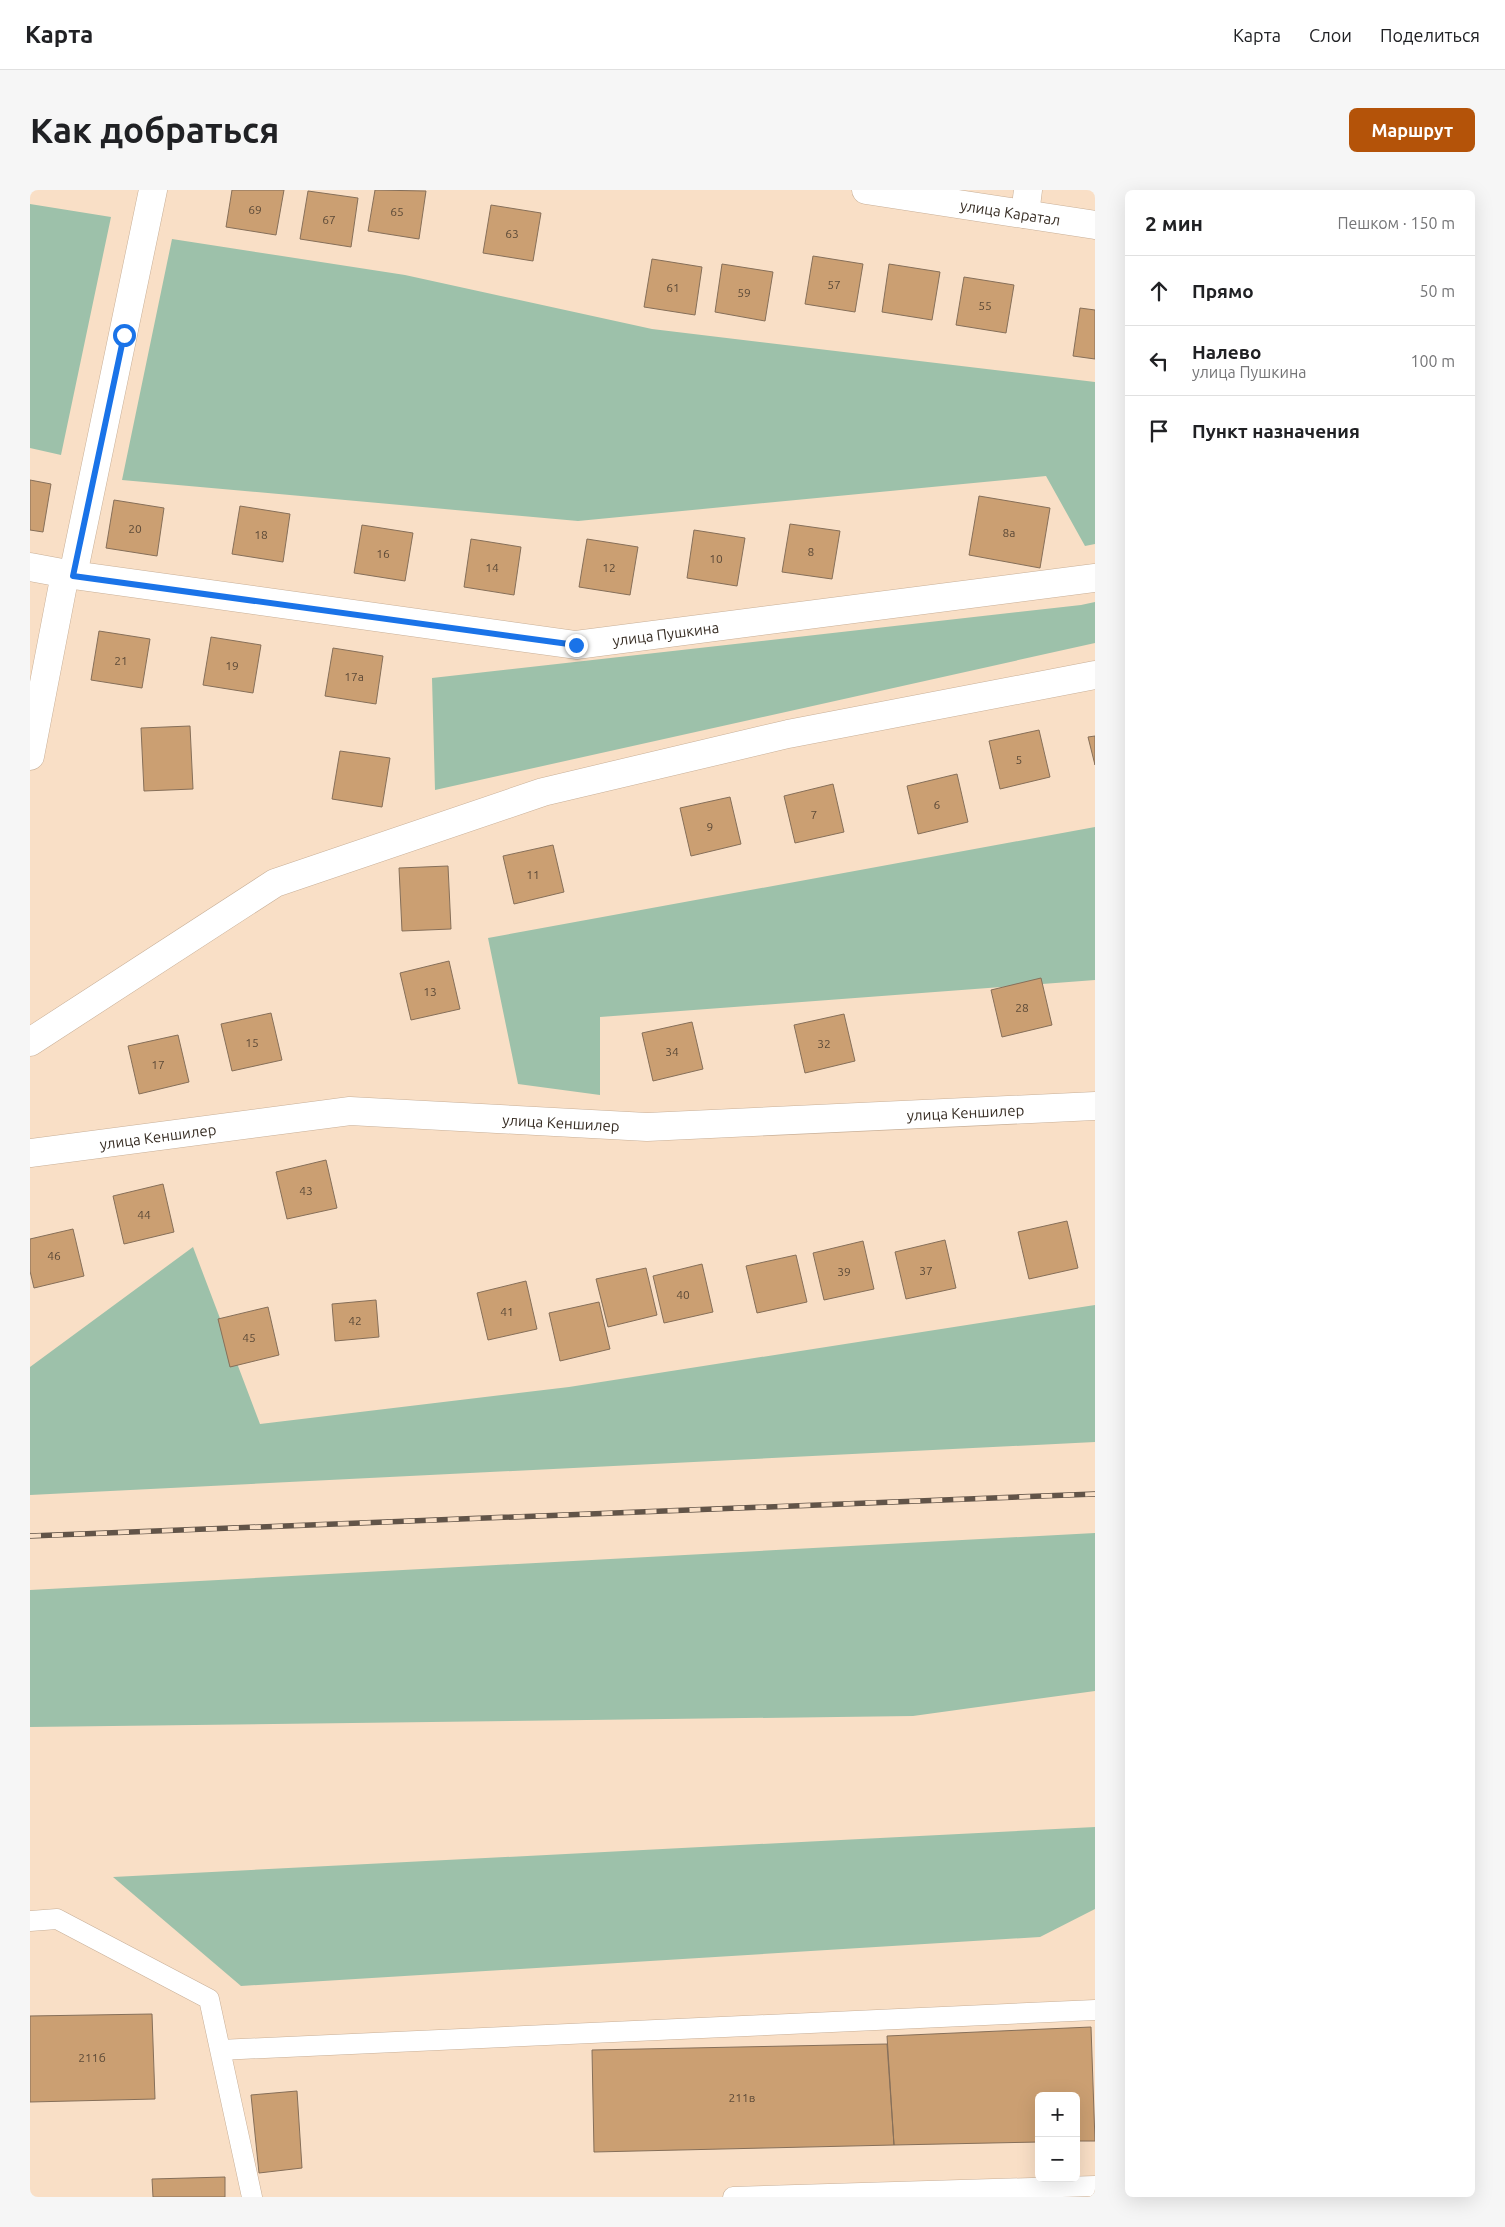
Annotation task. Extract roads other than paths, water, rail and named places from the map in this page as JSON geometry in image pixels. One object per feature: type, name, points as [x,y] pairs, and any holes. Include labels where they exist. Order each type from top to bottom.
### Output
[{"type":"street","points":[[30,756],[153,190]]},
{"type":"street","name":"улица Каратал","points":[[866,190],[1026,202],[1095,225]]},
{"type":"street","name":"улица Пушкина","points":[[30,567],[69,575],[576,645],[1095,578]]},
{"type":"street","points":[[30,1042],[275,883],[543,792],[788,734],[1095,675]]},
{"type":"street","name":"улица Кеншилер","points":[[30,1153],[350,1111],[647,1127],[1095,1106]]},
{"type":"lane","points":[[30,1921],[57,1919],[209,1999],[252,2197]]},
{"type":"lane","points":[[220,2050],[1095,2010]]},
{"type":"lane","points":[[733,2197],[1095,2186]]},
{"type":"railway","points":[[30,1536],[1095,1494]]}]
